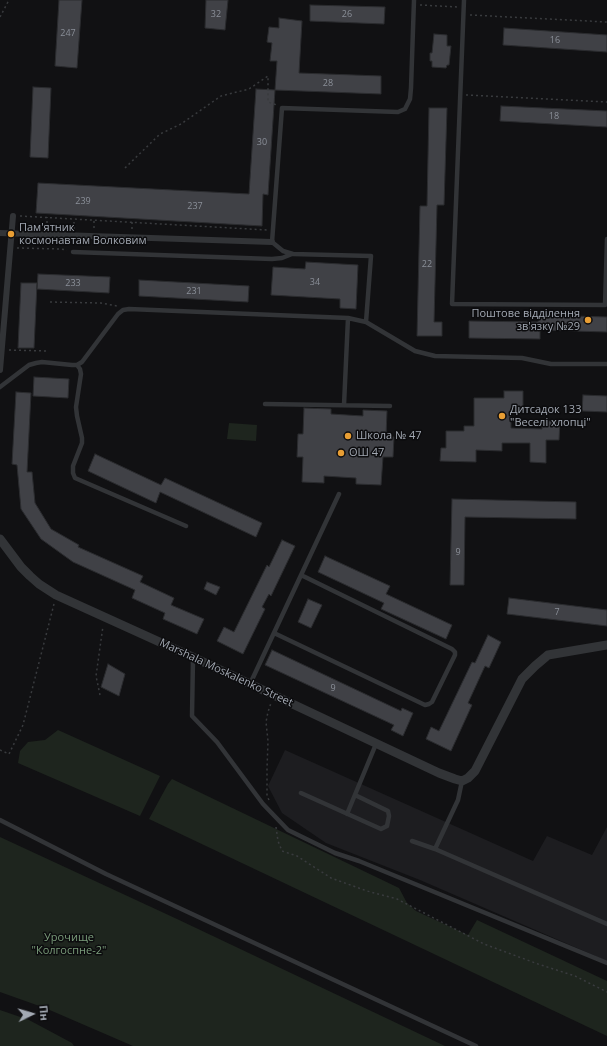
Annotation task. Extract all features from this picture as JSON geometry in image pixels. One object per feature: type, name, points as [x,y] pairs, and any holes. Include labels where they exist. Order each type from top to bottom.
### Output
[{"type":"street","points":[[0,370],[13,216]]},
{"type":"street","points":[[0,233],[272,242]]},
{"type":"street","name":"Marshala Moskalenko Street","points":[[0,539],[21,567],[39,584],[56,595],[439,773],[455,779],[465,779]]},
{"type":"street","points":[[465,779],[475,771],[522,679],[535,666],[548,655],[607,645]]},
{"type":"lane","points":[[464,0],[452,304],[605,304],[607,238]]},
{"type":"lane","points":[[366,322],[370,256],[292,254],[283,251],[272,242],[282,108],[398,112],[406,109],[410,99],[411,88],[414,3]]},
{"type":"lane","points":[[73,252],[272,259],[282,258],[292,254]]},
{"type":"lane","points":[[0,387],[29,365],[42,362],[77,365],[82,362],[118,314],[123,310],[129,309],[348,318],[366,322],[415,351],[435,356],[522,358],[551,364],[607,364]]},
{"type":"lane","points":[[344,405],[348,318]]},
{"type":"lane","points":[[77,365],[81,374],[76,407],[82,443],[73,466],[75,478],[186,526]]},
{"type":"lane","points":[[266,404],[390,406]]},
{"type":"lane","points":[[250,684],[339,494]]},
{"type":"lane","points":[[274,633],[425,705],[432,702],[455,655],[455,652],[452,649],[301,575]]},
{"type":"lane","points":[[193,658],[192,716],[217,742],[263,804],[288,830],[335,853],[358,861],[607,964]]},
{"type":"lane","points":[[347,814],[376,744]]},
{"type":"lane","points":[[435,849],[458,800],[465,779]]},
{"type":"lane","points":[[301,793],[381,829],[387,826],[389,816],[388,810],[355,795]]},
{"type":"lane","points":[[0,820],[106,874],[476,1046]]},
{"type":"lane","points":[[412,841],[435,849],[607,924]]},
{"type":"path","points":[[0,17],[9,0]]},
{"type":"path","points":[[414,3],[464,7]]},
{"type":"path","points":[[464,15],[607,22]]},
{"type":"path","points":[[125,168],[160,134],[180,124],[221,96],[249,89],[268,76],[268,102],[286,108]]},
{"type":"path","points":[[460,95],[607,102]]},
{"type":"path","points":[[13,216],[273,230]]},
{"type":"path","points":[[47,217],[47,234]]},
{"type":"path","points":[[74,219],[74,235]]},
{"type":"path","points":[[10,248],[60,249],[73,252]]},
{"type":"path","points":[[50,302],[112,304],[129,309]]},
{"type":"path","points":[[2,350],[47,350]]},
{"type":"path","points":[[0,750],[8,754],[23,726],[56,595]]},
{"type":"path","points":[[100,695],[96,676],[104,617]]},
{"type":"shaded area","points":[[285,750],[533,861],[547,836],[592,855],[607,827],[607,961],[420,880],[326,843],[282,813],[268,786]]},
{"type":"green space","points":[[229,423],[257,425],[256,441],[227,439]]},
{"type":"green space","points":[[58,730],[160,776],[140,816],[18,763],[20,751],[28,742],[45,740]]},
{"type":"green space","points":[[172,779],[399,888],[407,903],[416,911],[468,935],[477,920],[607,981],[607,1036],[149,819]]},
{"type":"green space","name":"Урочище \"Колгоспне-2\"","points":[[0,837],[445,1046],[133,1046],[45,1008],[0,992]]},
{"type":"green space","points":[[0,1010],[29,1020],[72,1043],[74,1046],[0,1046]]},
{"type":"building","points":[[59,0],[82,0],[77,68],[55,66]]},
{"type":"building","points":[[206,0],[228,0],[225,30],[205,28]]},
{"type":"building","points":[[310,5],[385,7],[384,24],[310,21]]},
{"type":"building","points":[[279,18],[302,21],[299,73],[381,76],[381,94],[275,90],[277,61],[270,61],[272,43],[267,42],[269,27],[279,28]]},
{"type":"building","points":[[504,28],[607,35],[607,52],[503,45]]},
{"type":"building","points":[[434,34],[447,35],[447,46],[451,46],[449,65],[447,65],[446,68],[432,67],[430,53],[432,53]]},
{"type":"building","points":[[33,87],[51,88],[48,158],[30,157]]},
{"type":"building","points":[[256,89],[275,90],[268,195],[263,194],[262,226],[36,213],[38,183],[249,194]]},
{"type":"building","points":[[501,106],[607,111],[607,127],[500,121]]},
{"type":"building","points":[[429,108],[447,108],[444,205],[437,205],[434,322],[442,322],[442,336],[417,336],[420,206],[427,206]]},
{"type":"building","points":[[306,262],[358,265],[356,309],[340,308],[340,299],[271,295],[273,267],[305,269]]},
{"type":"building","points":[[38,274],[110,277],[109,293],[37,289]]},
{"type":"building","points":[[139,280],[249,286],[248,302],[139,296]]},
{"type":"building","points":[[21,283],[37,283],[34,348],[18,348]]},
{"type":"building","points":[[538,315],[607,317],[607,332],[540,330],[540,339],[469,338],[469,321],[538,322]]},
{"type":"building","points":[[34,377],[69,379],[68,398],[33,396]]},
{"type":"building","points":[[504,391],[523,391],[523,409],[511,409],[511,428],[542,429],[542,421],[560,421],[559,440],[546,440],[546,463],[530,462],[530,443],[502,443],[502,451],[476,450],[476,462],[440,461],[441,448],[446,448],[446,431],[464,431],[464,426],[474,426],[474,398],[504,398]]},
{"type":"building","points":[[16,392],[31,393],[27,472],[32,472],[35,503],[51,529],[79,545],[78,547],[143,576],[140,582],[174,598],[171,605],[204,619],[197,634],[163,619],[165,613],[132,598],[135,590],[73,562],[41,539],[21,509],[17,465],[12,464]]},
{"type":"building","points":[[583,395],[607,396],[607,412],[582,411]]},
{"type":"building","points":[[304,408],[331,409],[331,414],[363,416],[363,410],[387,411],[386,436],[394,437],[393,457],[383,457],[381,485],[356,484],[356,478],[324,476],[324,483],[302,482],[303,457],[297,457],[298,434],[303,434]]},
{"type":"building","points":[[95,454],[161,485],[165,478],[262,523],[256,537],[160,492],[156,503],[88,471]]},
{"type":"building","points":[[452,499],[576,502],[576,519],[465,517],[464,585],[450,585]]},
{"type":"building","points":[[282,540],[295,546],[271,596],[269,594],[262,607],[265,609],[243,654],[217,641],[224,627],[234,632],[267,565],[269,567]]},
{"type":"building","points":[[325,556],[390,586],[386,594],[452,625],[446,639],[381,609],[384,603],[318,572]]},
{"type":"building","points":[[207,582],[220,587],[216,595],[204,589]]},
{"type":"building","points":[[509,598],[607,610],[607,626],[507,614]]},
{"type":"building","points":[[308,599],[322,605],[311,628],[298,622]]},
{"type":"building","points":[[488,635],[501,642],[489,668],[485,666],[468,703],[472,705],[451,751],[426,739],[431,727],[439,731],[472,662],[475,663]]},
{"type":"building","points":[[272,650],[401,711],[402,708],[413,713],[403,736],[391,730],[394,725],[265,665]]},
{"type":"building","points":[[108,664],[125,674],[119,696],[101,687]]},
{"type":"place","name":"Пам'ятник космонавтам Волковим","points":[[11,234]]},
{"type":"place","name":"Поштове відділення зв'язку №29","points":[[588,320]]},
{"type":"place","name":"Дитсадок 133 \"Веселі хлопці\"","points":[[502,416]]},
{"type":"place","name":"Школа № 47","points":[[348,436]]},
{"type":"place","name":"ОШ 47","points":[[341,453]]}]
